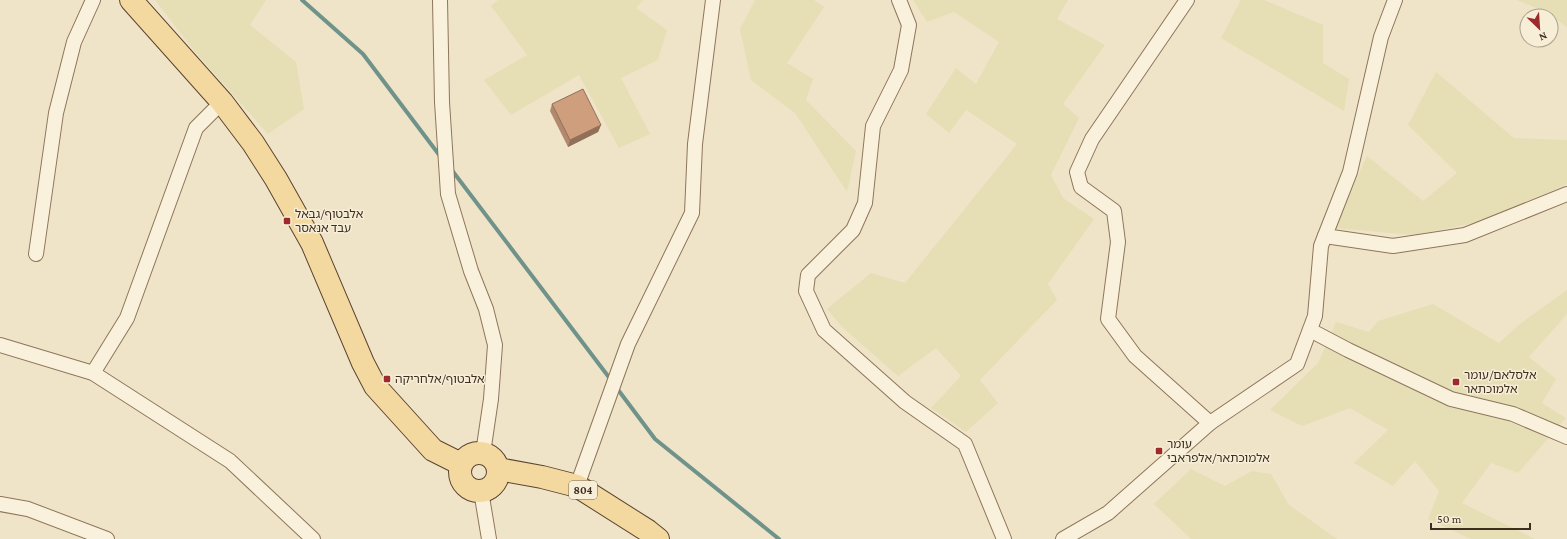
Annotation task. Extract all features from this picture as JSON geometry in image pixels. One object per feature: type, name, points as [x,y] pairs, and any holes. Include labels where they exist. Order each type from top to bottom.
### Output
[{"type":"main road","points":[[131,0],[222,102],[253,143],[276,179],[312,243],[363,363],[375,386],[433,450],[461,464]]},
{"type":"main road","points":[[478,452],[484,453],[493,459],[498,469],[496,481],[492,486],[481,491],[470,489],[462,481],[459,470],[461,464],[468,456],[478,452]]},
{"type":"main road","name":"804","points":[[498,469],[542,477],[577,486],[648,531],[658,539]]},
{"type":"street","points":[[36,254],[56,113],[74,42],[93,0]]},
{"type":"street","points":[[440,0],[442,102],[448,194],[471,271],[486,309],[495,345],[491,399],[484,453]]},
{"type":"street","points":[[577,486],[628,344],[692,213],[695,144],[713,0]]},
{"type":"street","points":[[900,0],[909,25],[903,62],[901,70],[873,126],[865,203],[853,230],[808,275],[806,291],[824,330],[904,402],[965,444],[1004,539]]},
{"type":"street","points":[[1187,0],[1092,140],[1077,172],[1081,187],[1114,211],[1118,242],[1108,319],[1135,356],[1210,423]]},
{"type":"street","points":[[1063,539],[1108,512],[1210,423],[1297,364],[1315,316],[1321,246],[1350,172],[1381,37],[1394,0]]},
{"type":"street","points":[[93,373],[127,318],[196,128],[222,102]]},
{"type":"street","points":[[1325,236],[1393,246],[1465,236],[1567,194]]},
{"type":"street","points":[[1310,330],[1354,353],[1452,399],[1513,414],[1567,437]]},
{"type":"street","points":[[0,345],[93,373],[230,461],[313,539]]},
{"type":"street","points":[[481,491],[489,539]]},
{"type":"street","points":[[0,504],[28,509],[107,539]]},
{"type":"shaded area","points":[[155,0],[266,0],[250,25],[296,62],[304,109],[268,134],[195,52]]},
{"type":"shaded area","points":[[498,0],[643,0],[636,8],[667,30],[658,60],[621,78],[650,134],[619,148],[579,75],[511,115],[484,80],[527,55],[491,6]]},
{"type":"shaded area","points":[[755,0],[814,0],[824,7],[787,63],[813,79],[806,100],[856,151],[847,192],[795,113],[751,80],[740,29]]},
{"type":"shaded area","points":[[913,0],[1068,0],[1057,19],[1105,45],[1063,104],[1079,118],[1051,175],[1063,198],[1094,219],[1048,284],[1057,300],[980,380],[998,403],[966,432],[931,408],[961,376],[936,348],[898,376],[842,327],[827,309],[871,273],[905,283],[1017,144],[966,110],[949,133],[926,114],[956,68],[976,84],[999,42],[954,12],[927,22]]},
{"type":"shaded area","points":[[1241,0],[1264,0],[1323,25],[1323,63],[1349,79],[1344,111],[1221,38]]},
{"type":"shaded area","points":[[1517,0],[1567,0],[1567,27],[1559,21],[1559,8],[1536,8]]},
{"type":"shaded area","points":[[1436,72],[1514,138],[1567,140],[1567,184],[1485,221],[1413,235],[1334,228],[1367,156],[1423,201],[1457,173],[1408,125]]},
{"type":"shaded area","points":[[1567,290],[1567,314],[1529,357],[1556,379],[1542,403],[1566,418],[1518,473],[1491,463],[1462,503],[1535,539],[1471,539],[1428,519],[1439,491],[1415,461],[1393,486],[1354,463],[1388,430],[1350,408],[1302,426],[1270,410],[1318,363],[1336,322],[1369,332],[1378,321],[1433,304],[1499,343],[1520,324]]},
{"type":"shaded area","points":[[1191,469],[1225,486],[1252,471],[1271,474],[1289,505],[1337,539],[1191,539],[1154,504]]},
{"type":"building","points":[[583,89],[601,125],[570,140],[552,104]]},
{"type":"waterway","points":[[302,0],[363,54],[440,156]]},
{"type":"waterway","points":[[451,169],[611,380]]},
{"type":"waterway","points":[[616,387],[655,439],[779,539]]},
{"type":"place","name":"אלבטוף/גבאל עבד אנאסר","points":[[287,221]]},
{"type":"place","name":"אלבטוף/אלחריקה","points":[[387,379]]},
{"type":"place","name":"אלסלאם/עומר אלמוכתאר","points":[[1456,382]]},
{"type":"place","name":"עומר אלמוכתאר/אלפראבי","points":[[1159,451]]}]
